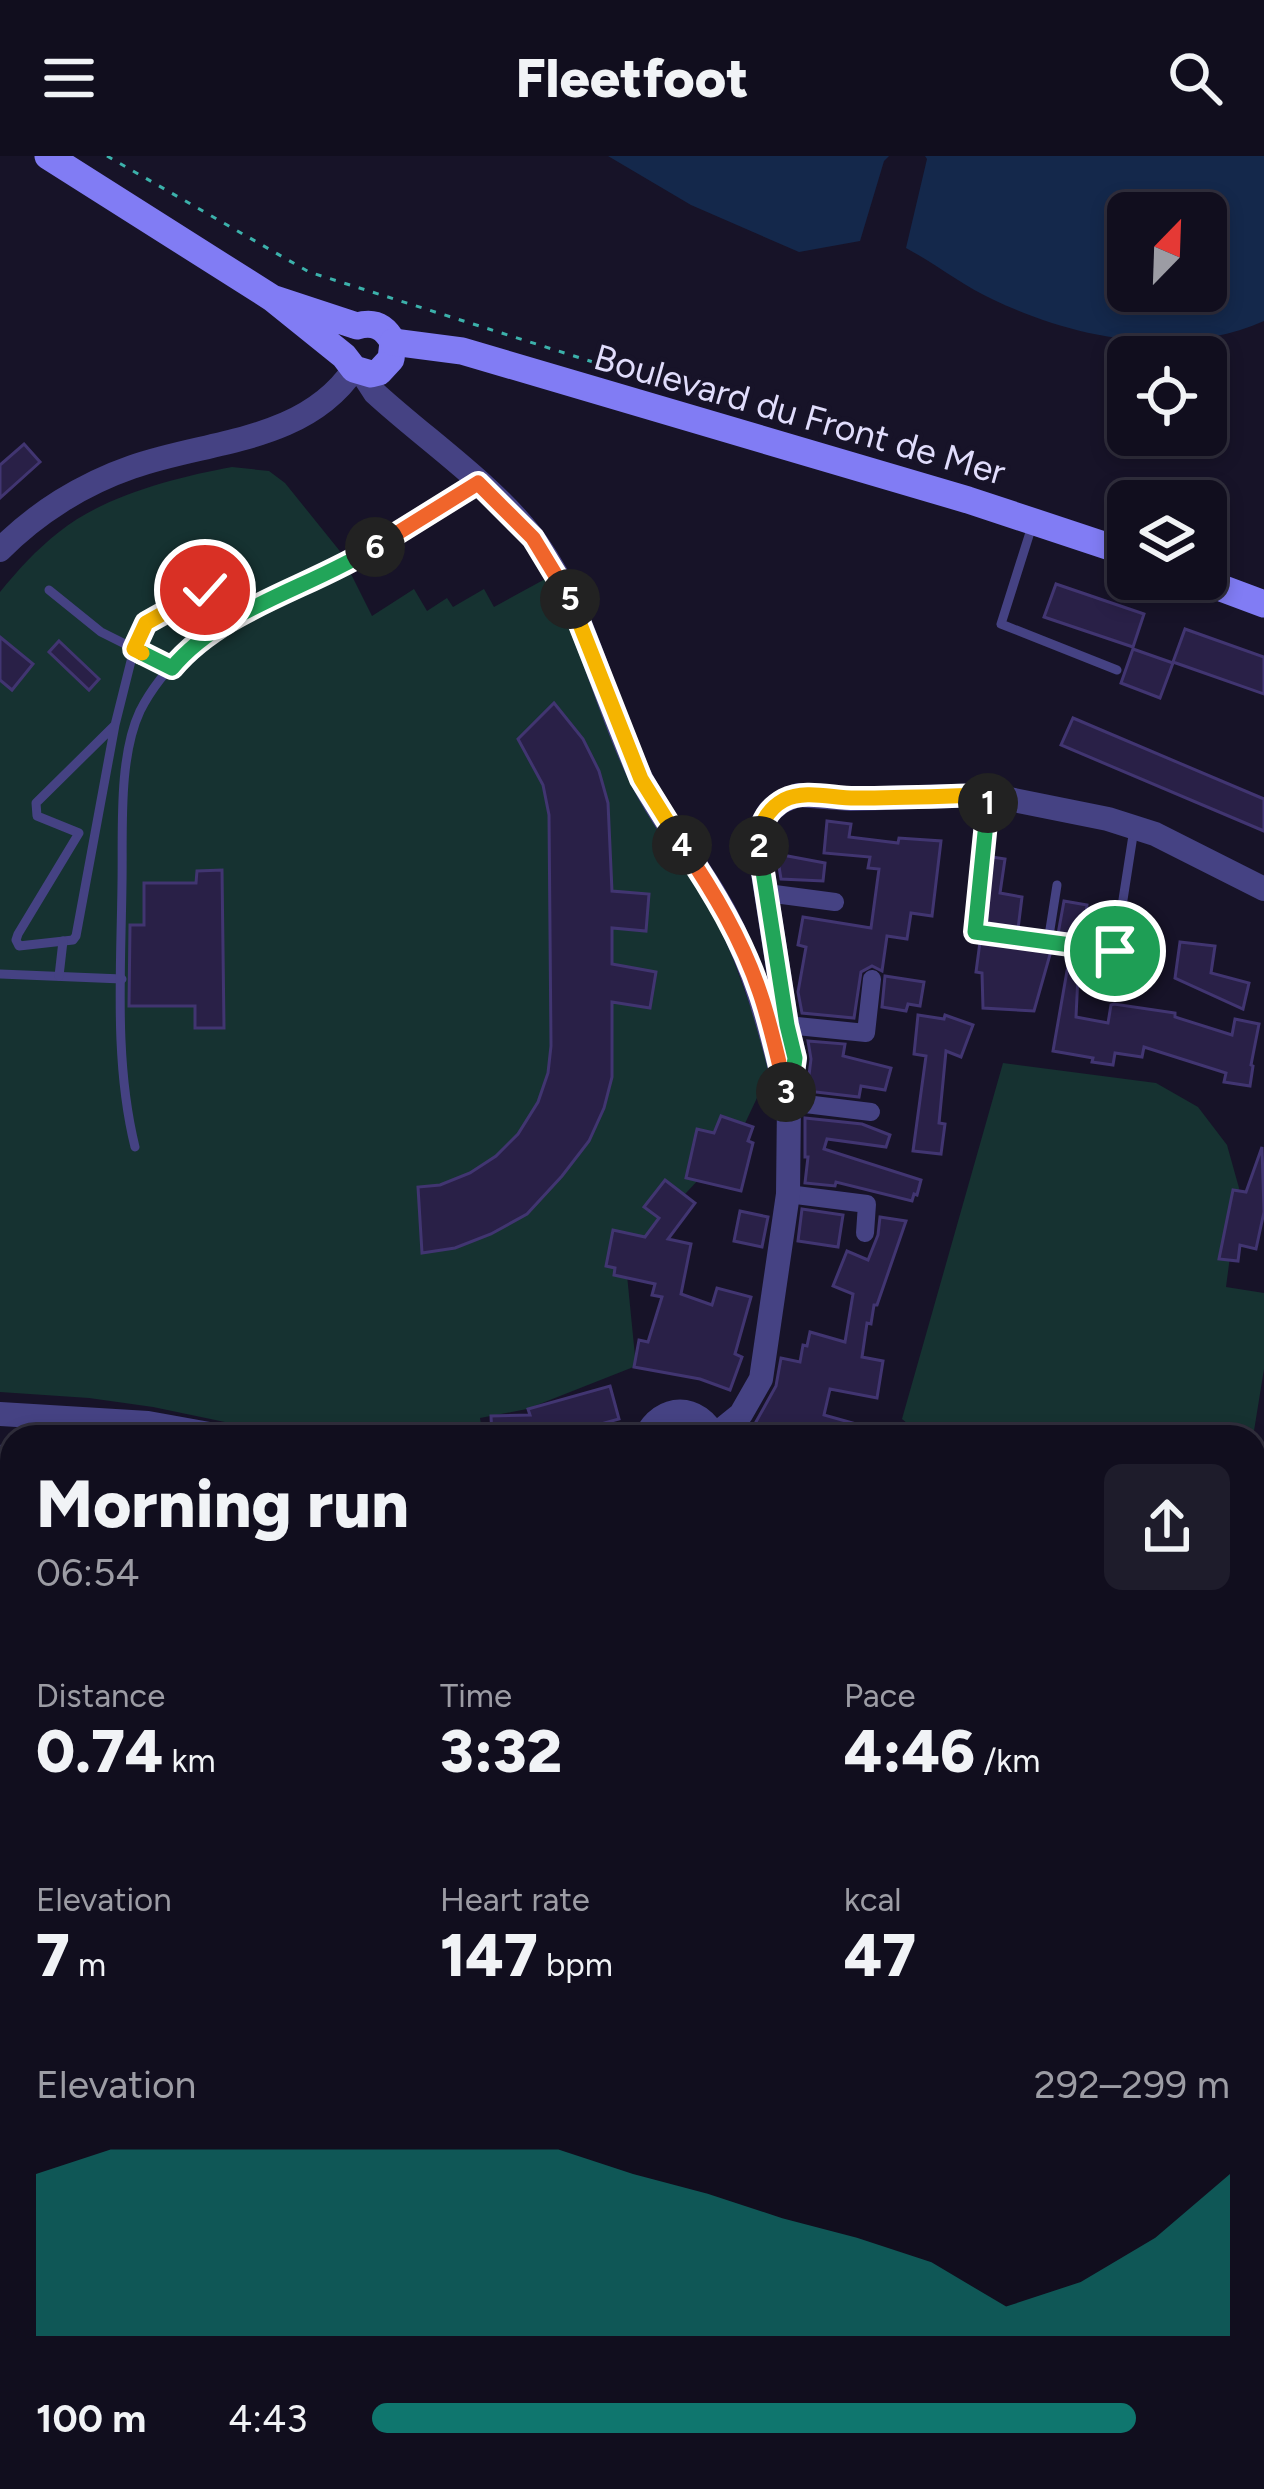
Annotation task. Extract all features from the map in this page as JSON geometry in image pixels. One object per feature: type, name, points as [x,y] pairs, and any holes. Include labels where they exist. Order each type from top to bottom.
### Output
[{"type":"main road","points":[[48,156],[368,361]]},
{"type":"main road","points":[[272,298],[357,326],[375,324],[389,334],[368,361]]},
{"type":"main road","points":[[357,326],[345,338],[368,361]]},
{"type":"main road","name":"Boulevard du Front de Mer","points":[[368,361],[450,349],[1107,546]]},
{"type":"main road","points":[[1227,590],[1264,604]]},
{"type":"street","points":[[0,550],[31,521],[134,466],[272,431],[302,418],[368,361],[410,424],[533,538],[578,614],[641,779],[734,929],[760,991],[789,1102]]},
{"type":"street","points":[[728,1425],[741,1414],[761,1379],[788,1194],[789,1102],[795,1058],[758,842],[769,812],[798,795],[851,799],[989,795],[1108,819],[1155,834],[1264,889]]},
{"type":"street","points":[[767,893],[836,902]]},
{"type":"street","points":[[787,1025],[866,1033],[872,979]]},
{"type":"street","points":[[789,1102],[871,1112]]},
{"type":"street","points":[[788,1194],[867,1204],[865,1233]]},
{"type":"street","points":[[652,1425],[663,1415],[685,1412],[706,1425]]},
{"type":"street","points":[[0,1414],[29,1425]]},
{"type":"street","points":[[90,1425],[154,1425]]},
{"type":"lane","points":[[135,1147],[125,1108],[124,803],[130,747],[140,711],[183,654],[220,628],[352,562],[478,483]]},
{"type":"lane","points":[[1034,521],[1001,624],[1117,670]]},
{"type":"lane","points":[[50,590],[101,632],[172,668]]},
{"type":"lane","points":[[79,833],[16,940],[20,946],[73,940],[79,931],[115,725],[134,649],[146,623],[205,590]]},
{"type":"lane","points":[[93,839],[38,816],[36,803],[115,725]]},
{"type":"lane","points":[[989,795],[975,932],[1115,951]]},
{"type":"lane","points":[[1110,996],[1134,827]]},
{"type":"lane","points":[[1048,942],[1058,885]]},
{"type":"lane","points":[[59,976],[63,941]]},
{"type":"lane","points":[[0,974],[122,979]]},
{"type":"path","points":[[107,156],[308,272],[688,393]]},
{"type":"green space","points":[[232,467],[269,471],[285,483],[339,550],[372,616],[414,589],[427,611],[447,598],[453,607],[484,589],[494,607],[547,578],[714,916],[772,1066],[732,1151],[644,1238],[626,1265],[636,1366],[527,1409],[480,1418],[481,1425],[239,1425],[89,1398],[0,1392],[0,592],[28,560],[77,519],[165,482]]},
{"type":"green space","points":[[1003,1063],[1156,1083],[1198,1107],[1227,1145],[1239,1188],[1226,1287],[1264,1293],[1264,1369],[1255,1425],[909,1425],[902,1419]]},
{"type":"water","points":[[608,156],[889,156],[860,241],[799,252],[691,205]]},
{"type":"water","points":[[925,156],[1264,156],[1264,321],[1231,333],[1093,334],[994,300],[906,248]]},
{"type":"building","points":[[24,444],[40,462],[0,498],[0,465]]},
{"type":"building","points":[[1056,584],[1144,614],[1133,647],[1044,617]]},
{"type":"building","points":[[1185,629],[1264,657],[1264,694],[1173,662]]},
{"type":"building","points":[[0,637],[33,664],[12,690],[0,680]]},
{"type":"building","points":[[59,641],[99,679],[89,690],[49,652]]},
{"type":"building","points":[[1133,649],[1173,663],[1160,698],[1121,683]]},
{"type":"building","points":[[554,703],[583,739],[599,771],[608,803],[612,891],[649,894],[646,931],[612,928],[612,964],[656,972],[650,1008],[612,1002],[612,1077],[604,1108],[589,1141],[527,1214],[455,1248],[422,1253],[418,1187],[440,1185],[496,1156],[518,1134],[538,1102],[548,1073],[549,815],[543,785],[518,739]]},
{"type":"building","points":[[1073,718],[1264,799],[1264,831],[1061,745]]},
{"type":"building","points":[[827,821],[851,824],[849,837],[898,843],[899,838],[941,841],[932,916],[911,913],[907,939],[887,936],[882,971],[872,966],[861,972],[854,1018],[802,1013],[798,992],[806,947],[798,945],[803,917],[871,928],[879,869],[868,868],[870,857],[824,853]]},
{"type":"building","points":[[777,854],[825,863],[823,881],[781,879]]},
{"type":"building","points":[[992,857],[1005,859],[1000,893],[1022,897],[1018,929],[985,924]]},
{"type":"building","points":[[222,870],[224,1028],[195,1028],[195,1006],[129,1006],[130,925],[144,925],[144,883],[196,883],[197,871]]},
{"type":"building","points":[[1064,901],[1087,905],[1084,927],[1080,926],[1077,937],[1058,934]]},
{"type":"building","points":[[980,942],[1051,951],[1034,1011],[983,1008],[982,973],[976,972]]},
{"type":"building","points":[[1180,942],[1215,946],[1211,973],[1249,983],[1243,1009],[1175,978]]},
{"type":"building","points":[[1070,954],[1079,955],[1076,1017],[1108,1023],[1114,1004],[1175,1013],[1175,1017],[1232,1035],[1235,1019],[1259,1024],[1250,1086],[1224,1082],[1226,1073],[1144,1047],[1142,1057],[1115,1053],[1113,1065],[1053,1051]]},
{"type":"building","points":[[885,976],[924,982],[920,1006],[908,1004],[906,1011],[882,1007]]},
{"type":"building","points":[[918,1015],[944,1019],[945,1015],[973,1025],[961,1057],[946,1051],[941,1154],[913,1151],[926,1056],[914,1054]]},
{"type":"building","points":[[808,1041],[845,1044],[843,1056],[891,1068],[885,1090],[861,1086],[859,1097],[807,1091]]},
{"type":"building","points":[[721,1116],[753,1127],[741,1191],[686,1178],[697,1129],[714,1133]]},
{"type":"building","points":[[805,1118],[862,1124],[890,1135],[886,1147],[827,1139],[824,1149],[921,1180],[917,1195],[912,1201],[836,1182],[835,1186],[805,1183]]},
{"type":"building","points":[[1262,1147],[1264,1212],[1256,1249],[1240,1245],[1238,1261],[1219,1259],[1233,1190],[1246,1192]]},
{"type":"building","points":[[665,1180],[695,1203],[668,1239],[691,1244],[681,1294],[712,1305],[717,1288],[751,1297],[735,1354],[742,1357],[730,1390],[700,1379],[634,1367],[639,1340],[648,1342],[662,1297],[652,1295],[655,1284],[614,1275],[615,1268],[606,1266],[613,1230],[645,1237],[659,1218],[644,1207]]},
{"type":"building","points":[[802,1209],[843,1215],[838,1247],[798,1241]]},
{"type":"building","points":[[740,1211],[768,1217],[762,1247],[734,1241]]},
{"type":"building","points":[[880,1217],[906,1221],[871,1324],[867,1323],[862,1357],[883,1361],[877,1398],[830,1389],[824,1415],[860,1425],[754,1425],[776,1386],[781,1358],[800,1362],[810,1332],[845,1342],[853,1294],[833,1286],[847,1251],[868,1260]]},
{"type":"building","points":[[610,1386],[619,1419],[597,1425],[491,1425],[491,1416],[530,1415],[528,1409]]},
{"type":"route","points":[[205,590],[146,623],[134,649],[172,668],[183,654],[220,628],[352,562],[478,483],[533,538],[578,614],[641,779],[734,929],[760,991],[789,1102],[795,1058],[758,842],[769,812],[781,802],[798,795],[851,799],[989,795],[975,932],[1115,951]]}]
